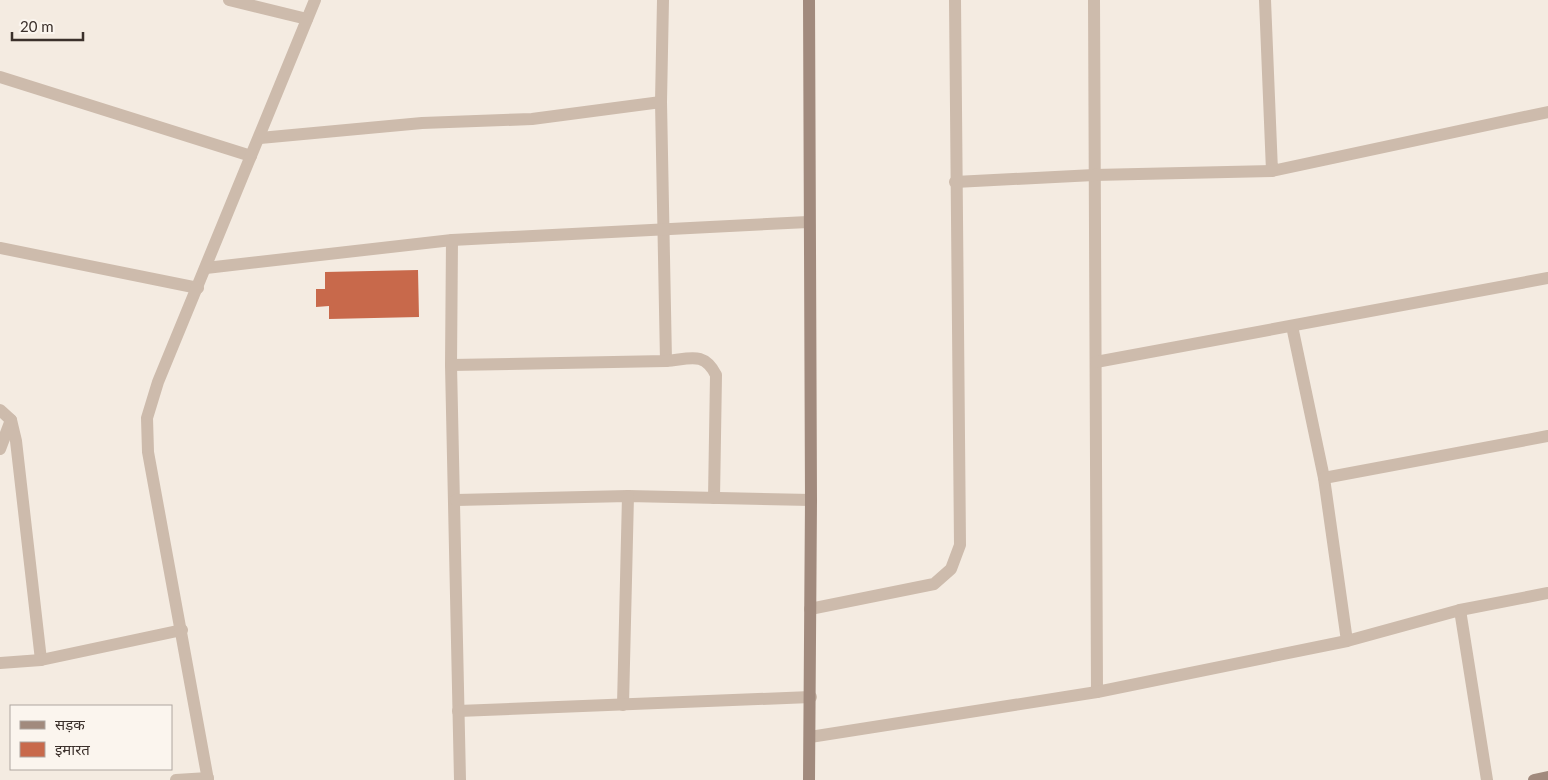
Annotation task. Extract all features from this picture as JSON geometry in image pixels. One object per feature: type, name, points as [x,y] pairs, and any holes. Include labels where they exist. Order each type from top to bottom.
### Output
[{"type":"street","points":[[229,0],[307,20]]},
{"type":"street","points":[[176,780],[208,779],[148,452],[147,418],[158,382],[260,138],[315,0]]},
{"type":"street","points":[[663,0],[661,102],[666,361]]},
{"type":"street","points":[[809,0],[808,222],[811,500],[809,780]]},
{"type":"street","points":[[810,608],[903,592],[934,584],[952,569],[960,545],[955,182],[955,0]]},
{"type":"street","points":[[1094,0],[1097,692]]},
{"type":"street","points":[[1265,0],[1272,171]]},
{"type":"street","points":[[0,77],[251,156]]},
{"type":"street","points":[[260,138],[422,123],[532,119],[661,102]]},
{"type":"street","points":[[955,182],[1094,175],[1272,171],[1548,112]]},
{"type":"street","points":[[206,268],[452,240],[808,222]]},
{"type":"street","points":[[452,240],[451,365],[456,500],[460,780]]},
{"type":"street","points":[[0,248],[198,288]]},
{"type":"street","points":[[1096,362],[1548,278]]},
{"type":"street","points":[[1292,326],[1324,478],[1347,641]]},
{"type":"street","points":[[451,365],[666,361],[701,358],[710,363],[716,375],[714,498]]},
{"type":"street","points":[[0,410],[11,420],[16,441],[41,660]]},
{"type":"street","points":[[0,450],[11,420]]},
{"type":"street","points":[[1324,478],[1548,436]]},
{"type":"street","points":[[456,500],[628,496],[811,500]]},
{"type":"street","points":[[623,705],[628,496]]},
{"type":"street","points":[[810,737],[1097,692],[1347,641],[1460,610],[1548,593]]},
{"type":"street","points":[[1460,610],[1488,780]]},
{"type":"street","points":[[0,663],[41,660],[182,630]]},
{"type":"street","points":[[458,711],[811,697]]},
{"type":"street","points":[[1534,780],[1548,777]]},
{"type":"building","points":[[418,270],[419,317],[329,319],[329,306],[316,307],[316,289],[325,289],[325,272]]}]
